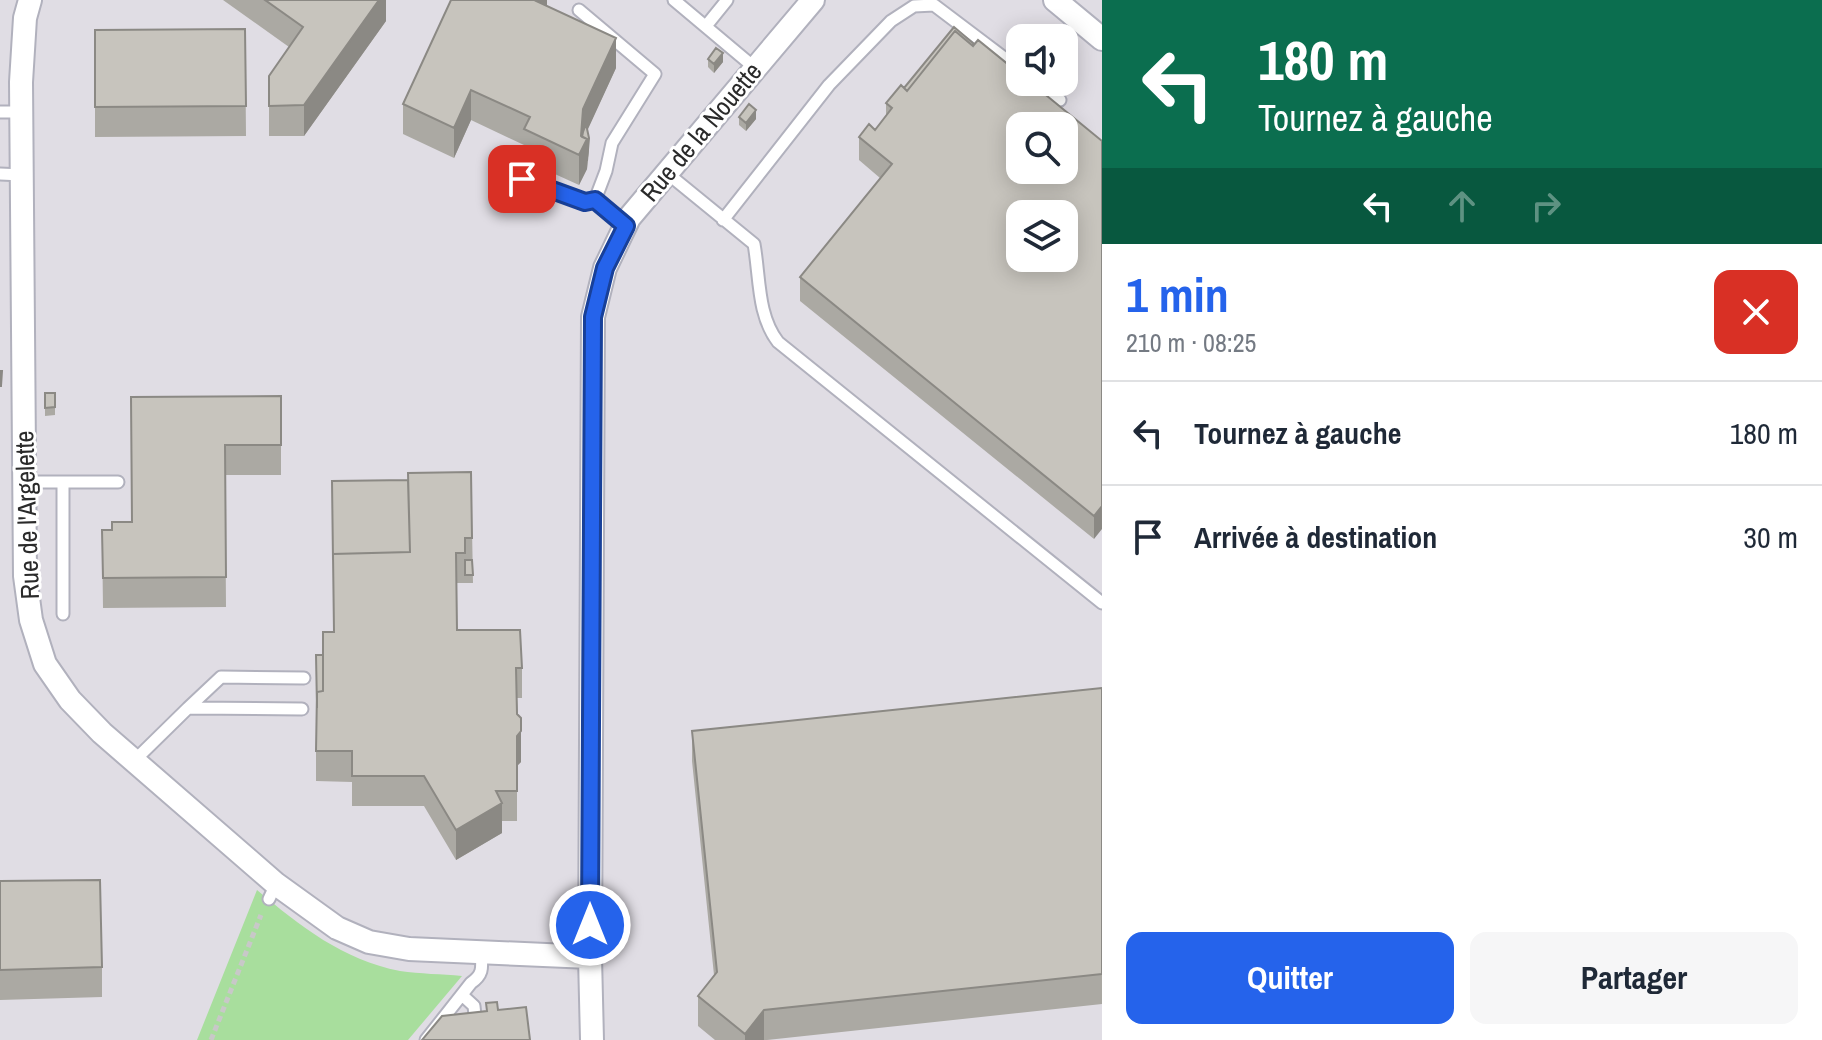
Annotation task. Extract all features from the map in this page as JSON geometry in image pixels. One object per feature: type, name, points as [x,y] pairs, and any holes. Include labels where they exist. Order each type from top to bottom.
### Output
[{"type":"street","name":"Rue de l'Argelette","points":[[30,0],[11,112],[11,174],[27,590],[31,620],[45,664],[70,700],[272,892],[337,928],[369,942],[409,949],[590,957]]},
{"type":"street","name":"Rue de la Nouette","points":[[592,1040],[593,317],[605,268],[626,226],[813,0]]},
{"type":"street","points":[[1055,0],[1102,39]]},
{"type":"lane","points":[[674,0],[755,68]]},
{"type":"lane","points":[[706,26],[727,0]]},
{"type":"lane","points":[[723,220],[829,85],[891,21],[914,6],[934,5],[1006,59]]},
{"type":"lane","points":[[579,10],[655,74],[612,143],[595,200]]},
{"type":"lane","points":[[1054,96],[1060,100]]},
{"type":"lane","points":[[667,173],[754,244],[763,315],[778,342],[1102,603]]},
{"type":"lane","points":[[522,179],[585,202],[595,200]]},
{"type":"lane","points":[[595,200],[626,226]]},
{"type":"lane","points":[[24,482],[118,482]]},
{"type":"lane","points":[[63,483],[63,614]]},
{"type":"lane","points":[[134,761],[221,677],[304,678]]},
{"type":"lane","points":[[188,708],[302,709]]},
{"type":"lane","points":[[426,1040],[482,971],[481,952]]},
{"type":"lane","points":[[462,995],[474,1006],[476,1030]]},
{"type":"path","points":[[211,1040],[255,926],[272,892]]},
{"type":"shaded area","points":[[0,0],[1102,0],[1102,1040],[0,1040]]},
{"type":"green space","points":[[257,890],[306,929],[360,959],[400,971],[462,976],[408,1040],[197,1040]]},
{"type":"building","points":[[265,0],[379,0],[304,105],[269,106],[269,76],[303,27]]},
{"type":"building","points":[[451,0],[537,0],[616,38],[583,109],[581,136],[587,139],[579,155],[524,129],[530,117],[471,90],[454,128],[403,104]]},
{"type":"building","points":[[954,27],[973,46],[955,31],[907,91],[904,88]]},
{"type":"building","points":[[245,29],[246,106],[95,107],[95,30]]},
{"type":"building","points":[[955,31],[973,46],[978,40],[1006,63],[1006,96],[1047,96],[1067,112],[1006,112],[1006,184],[1078,184],[1078,121],[1102,141],[1102,506],[1094,516],[800,277],[892,164],[859,137],[869,124],[875,130],[892,108],[886,103],[901,85],[907,91]]},
{"type":"building","points":[[716,48],[723,53],[714,64],[708,59]]},
{"type":"building","points":[[749,104],[756,110],[746,123],[739,117]]},
{"type":"building","points":[[586,124],[589,138],[587,161],[587,139],[582,137]]},
{"type":"building","points":[[45,393],[55,393],[55,407],[45,408]]},
{"type":"building","points":[[281,396],[281,445],[225,445],[226,577],[103,578],[102,530],[112,530],[112,522],[132,522],[131,397]]},
{"type":"building","points":[[471,472],[472,538],[465,538],[465,553],[456,553],[457,630],[520,630],[522,668],[516,668],[517,714],[521,718],[521,731],[517,736],[517,791],[496,791],[502,803],[456,830],[424,776],[352,776],[352,751],[316,751],[317,692],[323,691],[323,632],[334,632],[333,554],[410,552],[408,473]]},
{"type":"building","points":[[408,480],[410,552],[333,554],[333,560],[332,481]]},
{"type":"building","points":[[465,560],[472,560],[473,575],[465,575]]},
{"type":"building","points":[[316,655],[323,655],[323,691],[317,692],[317,708]]},
{"type":"building","points":[[1102,688],[1102,974],[764,1010],[745,1034],[698,996],[717,972],[692,731]]},
{"type":"building","points":[[100,880],[102,967],[0,970],[0,881]]},
{"type":"building","points":[[497,1002],[498,1010],[526,1007],[530,1040],[422,1040],[442,1016],[487,1011],[486,1003]]},
{"type":"route","points":[[522,179],[585,202],[595,200],[626,226],[605,268],[593,317],[590,925]]}]
